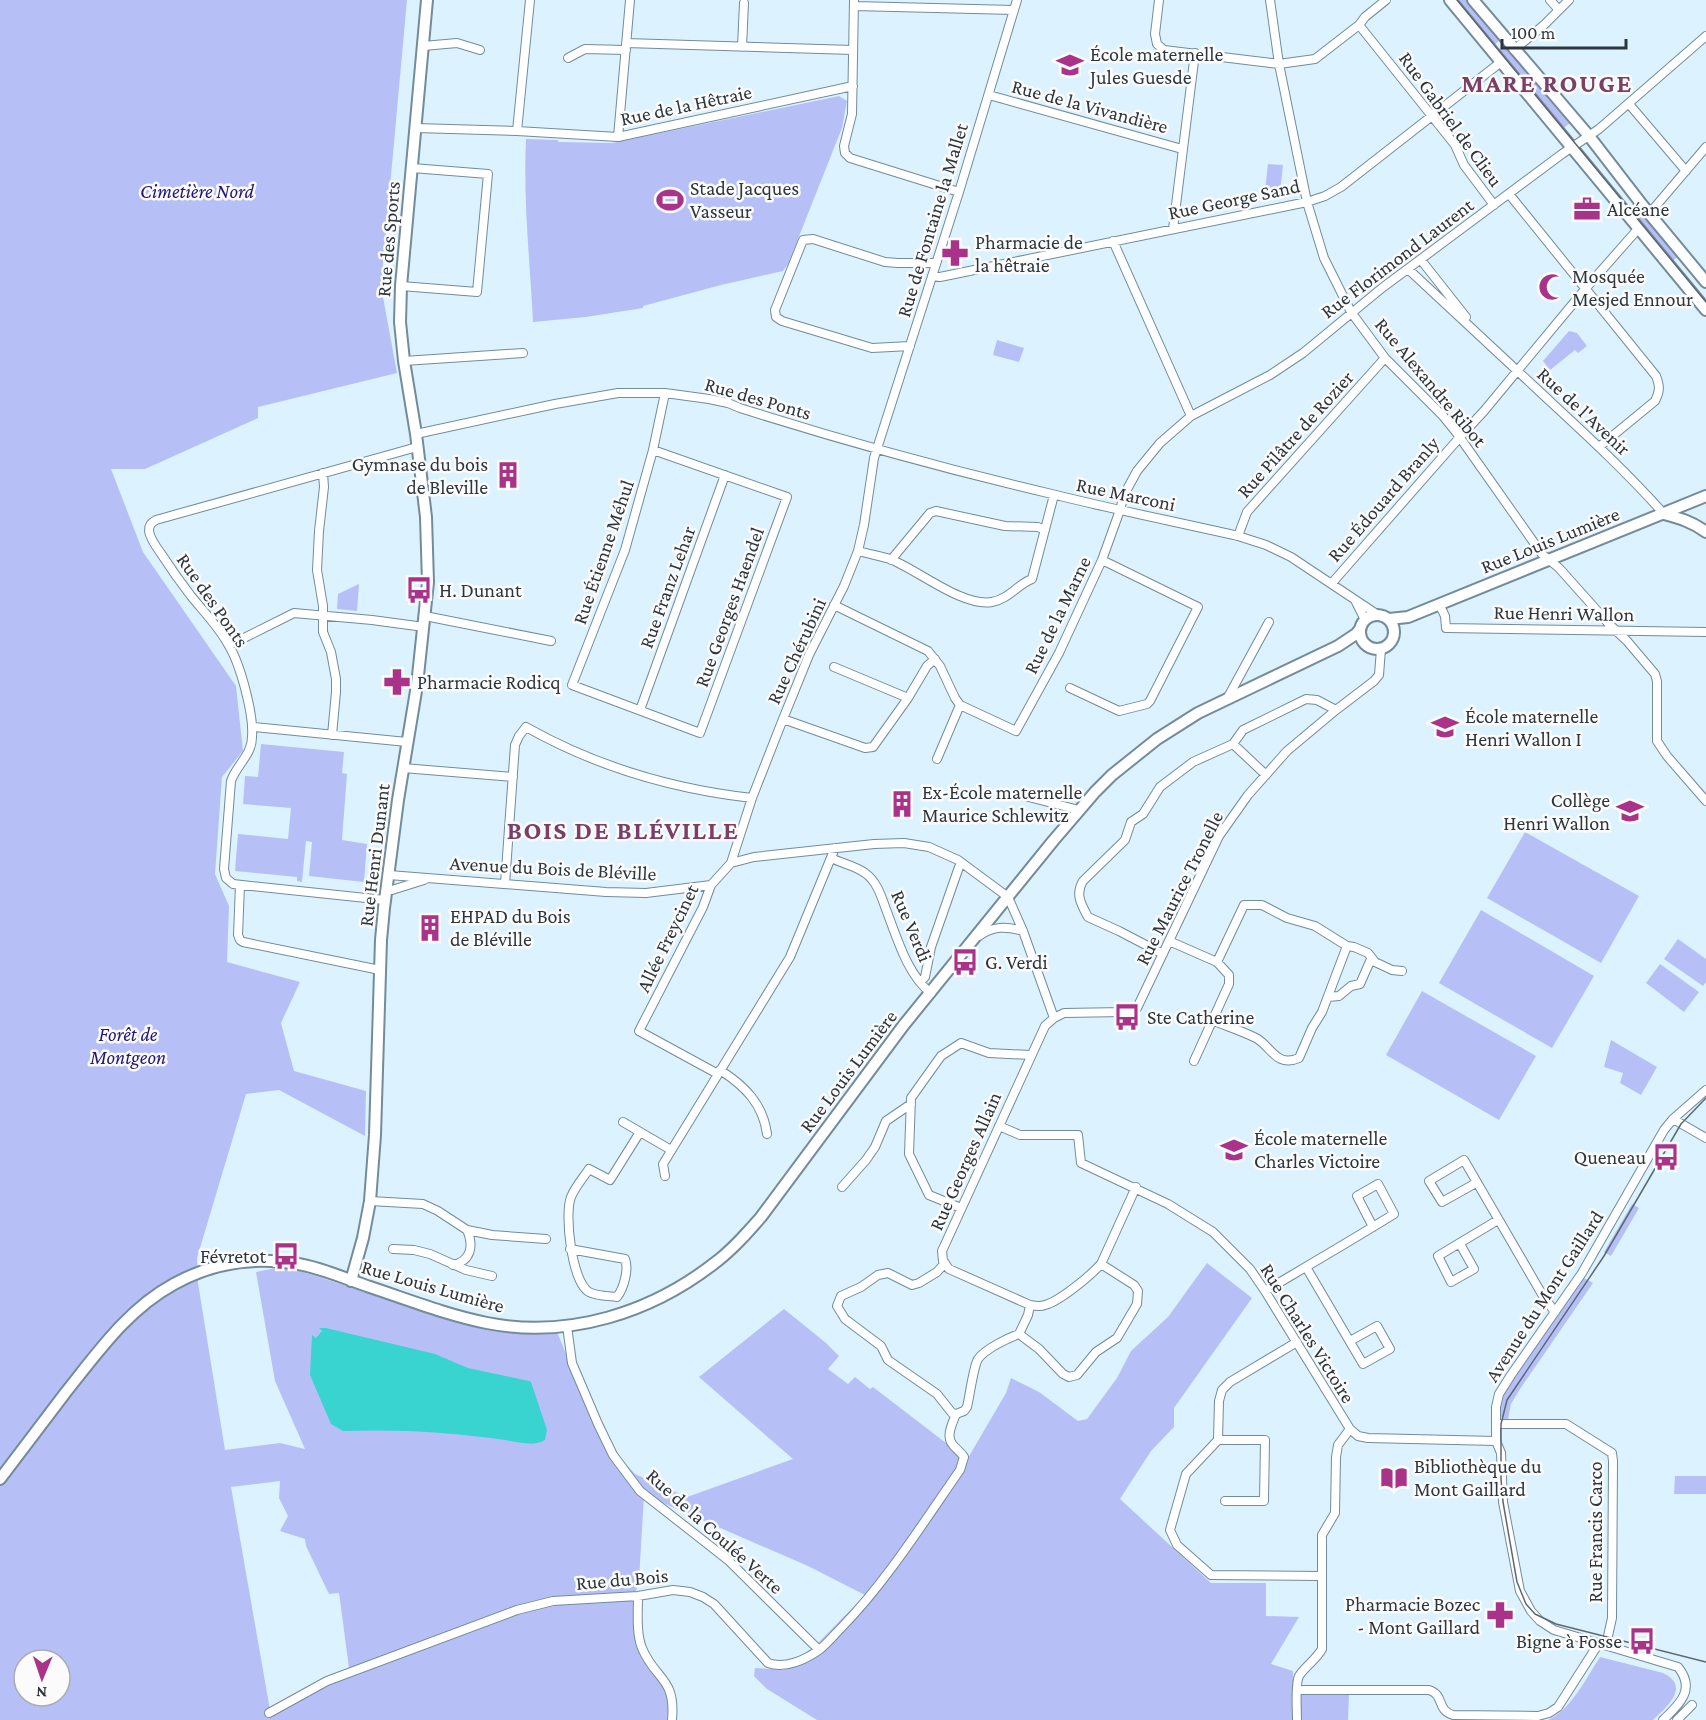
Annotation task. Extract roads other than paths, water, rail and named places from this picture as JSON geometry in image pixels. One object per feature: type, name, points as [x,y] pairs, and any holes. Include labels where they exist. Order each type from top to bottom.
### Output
[{"type":"main road","name":"Rue des Sports","points":[[416,434],[400,322],[401,286],[427,0]]},
{"type":"main road","points":[[1450,0],[1706,310]]},
{"type":"main road","points":[[1473,0],[1589,136],[1706,282]]},
{"type":"main road","name":"Rue Henri Dunant","points":[[351,1281],[370,1201],[375,1135],[381,940],[425,621],[428,582],[427,528],[416,434]]},
{"type":"main road","name":"Rue Louis Lumière","points":[[1395,630],[1408,617],[1706,496]]},
{"type":"main road","points":[[1664,514],[1697,525],[1706,532]]},
{"type":"main road","points":[[1373,615],[1383,617],[1395,630],[1391,642],[1381,648],[1372,648],[1365,644],[1361,637],[1362,624],[1373,615]]},
{"type":"main road","name":"Rue Louis Lumière","points":[[1383,617],[1408,617]]},
{"type":"main road","name":"Rue Louis Lumière","points":[[0,1479],[87,1365],[131,1314],[174,1283],[206,1269],[232,1263],[258,1261],[292,1263],[450,1313],[488,1323],[529,1328],[567,1326],[608,1319],[656,1301],[718,1261],[760,1217],[903,1026],[1095,792],[1133,756],[1182,723],[1338,645],[1356,634],[1362,624]]},
{"type":"main road","name":"Rue Louis Lumière","points":[[1338,645],[1365,644]]},
{"type":"street","points":[[517,131],[530,0]]},
{"type":"street","points":[[618,136],[630,0]]},
{"type":"street","name":"Rue de Fontaine la Mallet","points":[[877,450],[1017,0]]},
{"type":"street","points":[[1159,0],[1155,34],[1157,44],[1164,50],[1279,64],[1316,59],[1359,25],[1385,0]]},
{"type":"street","name":"Rue Alexandre Ribot","points":[[1270,0],[1279,64],[1306,202],[1324,258],[1351,312],[1385,358],[1443,416],[1460,437],[1542,554],[1559,568],[1655,674],[1657,741],[1706,801]]},
{"type":"street","points":[[1550,0],[1559,10]]},
{"type":"street","points":[[1514,50],[1569,0]]},
{"type":"street","points":[[742,46],[744,3]]},
{"type":"street","points":[[959,192],[850,158],[845,153],[844,146],[852,114],[854,3],[1014,10]]},
{"type":"street","name":"Rue Gabriel de Clieu","points":[[1359,25],[1455,145],[1464,165],[1494,205]]},
{"type":"street","name":"Rue Florimond Laurent","points":[[1120,510],[1124,495],[1137,471],[1160,443],[1191,416],[1270,375],[1303,353],[1351,312],[1589,136],[1706,36]]},
{"type":"street","points":[[423,46],[457,44],[480,50]]},
{"type":"street","points":[[568,58],[585,49],[626,47],[742,46],[854,50]]},
{"type":"street","points":[[1173,229],[1195,53]]},
{"type":"street","name":"Rue George Sand","points":[[932,276],[940,277],[1113,242],[1306,202],[1325,196],[1341,187],[1501,62]]},
{"type":"street","name":"Rue de la Hêtraie","points":[[416,128],[618,136],[853,86]]},
{"type":"street","name":"Rue de la Vivandière","points":[[989,95],[1182,148]]},
{"type":"street","points":[[1629,104],[1686,171]]},
{"type":"street","points":[[1650,214],[1706,147]]},
{"type":"street","points":[[401,286],[477,292],[480,269],[488,174],[412,168]]},
{"type":"street","points":[[1509,194],[1656,376],[1659,392],[1655,401],[1599,447]]},
{"type":"street","name":"Rue Édouard Branly","points":[[1332,583],[1484,411],[1638,229]]},
{"type":"street","points":[[910,346],[872,348],[864,346],[782,321],[776,317],[775,310],[804,240],[813,239],[885,262],[936,263]]},
{"type":"street","points":[[1113,242],[1191,416]]},
{"type":"street","name":"Rue de l'Avenir","points":[[1421,260],[1480,335]]},
{"type":"street","name":"Rue de l'Avenir","points":[[1408,269],[1599,447],[1664,514]]},
{"type":"street","points":[[404,361],[523,353]]},
{"type":"street","name":"Rue Pilâtre de Rozier","points":[[1238,536],[1247,512],[1385,358]]},
{"type":"street","name":"Rue des Ponts","points":[[416,434],[618,393],[665,393],[728,403],[877,450]]},
{"type":"street","name":"Rue Étienne Méhul","points":[[572,686],[626,550],[653,450],[665,393]]},
{"type":"street","name":"Rue des Ponts","points":[[240,885],[229,882],[224,869],[233,775],[248,756],[251,748],[252,727],[242,675],[230,645],[173,572],[150,535],[150,524],[156,520],[417,447]]},
{"type":"street","name":"Rue Georges Haendel","points":[[572,686],[700,733],[787,497],[653,450]]},
{"type":"street","name":"Rue Marconi","points":[[877,450],[1054,495],[1238,536],[1266,545],[1291,557],[1332,583],[1355,601],[1383,617]]},
{"type":"street","name":"Rue Chérubini","points":[[731,863],[752,798],[809,655],[844,586],[858,551],[877,450]]},
{"type":"street","points":[[323,473],[324,487],[317,570],[323,606],[323,632],[331,652],[336,679],[332,735]]},
{"type":"street","name":"Rue Franz Lehar","points":[[640,710],[725,475]]},
{"type":"street","points":[[858,551],[891,560],[947,590],[979,602],[1000,600],[1014,592],[1024,582],[1032,579],[1054,495]]},
{"type":"street","name":"Rue de la Marne","points":[[960,705],[1016,731],[1059,653],[1102,560],[1120,510]]},
{"type":"street","points":[[891,560],[930,513],[936,511],[1005,526],[1038,527],[1045,530]]},
{"type":"street","points":[[1070,688],[1119,711],[1147,704],[1198,607],[1102,560]]},
{"type":"street","name":"Rue Marconi","points":[[1355,601],[1362,624]]},
{"type":"street","name":"Rue Henri Wallon","points":[[1439,604],[1445,616],[1446,628],[1706,632]]},
{"type":"street","points":[[834,606],[928,651],[935,658],[960,705],[937,759]]},
{"type":"street","points":[[230,645],[294,614],[380,621],[425,621],[551,641]]},
{"type":"street","points":[[1227,699],[1269,622]]},
{"type":"street","name":"Rue Maurice Tronelle","points":[[1054,1018],[1064,1013],[1124,1012],[1137,1008],[1219,836],[1248,795],[1287,751],[1365,689],[1379,675],[1381,648]]},
{"type":"street","points":[[783,719],[865,748],[873,747],[908,698],[927,666],[935,658]]},
{"type":"street","points":[[834,667],[908,698]]},
{"type":"street","points":[[1163,954],[1088,917],[1079,898],[1079,888],[1083,881],[1125,840],[1131,822],[1143,814],[1160,787],[1193,762],[1233,744],[1243,730],[1306,699],[1317,700],[1336,710]]},
{"type":"street","points":[[252,727],[407,742]]},
{"type":"street","points":[[505,884],[515,745],[526,727],[581,754],[643,777],[713,794],[752,798]]},
{"type":"street","points":[[1233,744],[1266,775]]},
{"type":"street","points":[[404,768],[513,777]]},
{"type":"street","points":[[1021,795],[1079,810]]},
{"type":"street","points":[[731,863],[754,857],[904,843],[929,847],[958,860],[1008,897],[1054,1018]]},
{"type":"street","points":[[665,1176],[663,1164],[790,957],[835,848]]},
{"type":"street","name":"Rue Verdi","points":[[831,858],[865,873],[879,890],[898,942],[914,975],[931,993]]},
{"type":"street","name":"Allée Freycinet","points":[[719,1072],[639,1031],[703,907],[711,885],[731,863]]},
{"type":"street","points":[[920,982],[925,977],[931,947],[959,867]]},
{"type":"street","name":"Avenue du Bois de Bléville","points":[[389,875],[606,892],[646,893],[711,885]]},
{"type":"street","name":"Avenue du Bois de Bléville","points":[[386,895],[392,890],[428,878]]},
{"type":"street","points":[[380,970],[243,942],[238,934],[240,885],[386,895]]},
{"type":"street","points":[[1217,962],[1244,905],[1262,905],[1287,918],[1315,926],[1347,946],[1368,953],[1371,959],[1392,970],[1402,971]]},
{"type":"street","points":[[971,941],[985,931],[994,928],[1004,927],[1023,932]]},
{"type":"street","points":[[1169,941],[1217,962],[1229,975],[1229,984],[1194,1061]]},
{"type":"street","points":[[1212,1020],[1258,1039],[1274,1055],[1287,1061],[1299,1058],[1328,998],[1347,946]]},
{"type":"street","points":[[1328,998],[1339,996],[1352,986],[1360,984],[1371,959]]},
{"type":"street","name":"Rue Georges Allain","points":[[945,1263],[942,1251],[961,1208],[1031,1054],[1045,1026],[1054,1018]]},
{"type":"street","points":[[961,1208],[929,1195],[909,1154],[911,1098],[941,1056],[961,1043],[989,1053],[1031,1054]]},
{"type":"street","points":[[719,1072],[735,1079],[759,1107],[767,1134]]},
{"type":"street","name":"Avenue du Mont Gaillard","points":[[1664,1720],[1677,1706],[1685,1692],[1685,1675],[1678,1667],[1554,1629],[1540,1621],[1530,1611],[1522,1597],[1505,1516],[1501,1454],[1496,1441],[1496,1407],[1499,1394],[1582,1273],[1664,1130],[1706,1090]]},
{"type":"street","points":[[842,1187],[875,1147],[886,1121],[911,1104]]},
{"type":"street","points":[[1673,1119],[1706,1138]]},
{"type":"street","points":[[623,1122],[671,1150]]},
{"type":"street","name":"Rue Charles Victoire","points":[[999,1126],[1020,1135],[1078,1135],[1081,1162],[1136,1187],[1213,1232],[1250,1269],[1350,1429],[1358,1436],[1496,1441]]},
{"type":"street","points":[[570,1249],[625,1259],[627,1265],[617,1297],[591,1293],[584,1287],[570,1249],[569,1209],[571,1198],[589,1169],[610,1180],[640,1132]]},
{"type":"street","points":[[1476,1183],[1442,1202],[1429,1181],[1464,1160],[1543,1296],[1555,1312]]},
{"type":"street","points":[[1265,1291],[1395,1214],[1378,1184],[1357,1196],[1373,1227]]},
{"type":"street","points":[[1030,1305],[1019,1334],[1007,1338],[979,1358],[967,1407],[956,1414],[952,1413],[937,1394],[888,1360],[881,1346],[845,1319],[837,1306],[841,1296],[861,1287],[878,1275],[888,1273],[912,1284],[920,1283],[937,1272],[945,1263],[950,1269],[1030,1305],[1041,1306],[1052,1303],[1093,1273],[1101,1264],[1136,1187]]},
{"type":"street","points":[[370,1201],[423,1204],[467,1230],[492,1235],[546,1239]]},
{"type":"street","points":[[1460,1244],[1474,1269],[1451,1282],[1437,1256],[1498,1220]]},
{"type":"street","points":[[453,1265],[466,1260],[469,1254],[472,1242],[467,1230]]},
{"type":"street","points":[[393,1249],[414,1250],[429,1254],[453,1265],[492,1276]]},
{"type":"street","points":[[1019,1334],[1039,1349],[1063,1374],[1069,1377],[1077,1375],[1096,1352],[1117,1338],[1137,1304],[1138,1291],[1134,1285],[1101,1264]]},
{"type":"street","points":[[1306,1267],[1363,1364],[1390,1349],[1377,1326],[1350,1341]]},
{"type":"street","name":"Rue de la Coulée Verte","points":[[567,1326],[572,1363],[598,1424],[613,1455],[640,1491],[728,1560],[819,1650]]},
{"type":"street","points":[[1297,1342],[1230,1382],[1222,1390],[1219,1401],[1218,1440],[1186,1474],[1170,1530],[1177,1545],[1211,1575],[1322,1576]]},
{"type":"street","name":"Rue du Bois","points":[[269,1713],[327,1681],[518,1610],[553,1601],[638,1596],[673,1590],[690,1592],[703,1597],[724,1613],[768,1663],[777,1666],[789,1665],[819,1650],[864,1605],[960,1470],[964,1456],[950,1440],[956,1414]]},
{"type":"street","name":"Rue Francis Carco","points":[[1496,1424],[1566,1424],[1612,1453],[1610,1627],[1603,1644]]},
{"type":"street","points":[[1297,1720],[1300,1675],[1322,1649],[1322,1535],[1335,1513],[1338,1445],[1350,1429]]},
{"type":"street","points":[[1218,1440],[1265,1440],[1264,1501],[1226,1501]]},
{"type":"street","points":[[638,1596],[641,1647],[670,1688],[672,1720]]},
{"type":"street","points":[[1298,1690],[1429,1690],[1435,1692],[1439,1697],[1443,1710],[1453,1715],[1538,1716],[1558,1707],[1603,1644]]},
{"type":"street","points":[[1677,1720],[1692,1705]]},
{"type":"tram line","points":[[1457,0],[1706,302]]},
{"type":"tram line","points":[[1706,1098],[1681,1124],[1604,1256],[1507,1400],[1501,1424],[1503,1502],[1517,1582],[1526,1604],[1535,1614],[1556,1624],[1706,1662]]},
{"type":"place","name":"École maternelle Jules Guesde","points":[[1070,65]]},
{"type":"place","name":"Stade Jacques Vasseur","points":[[670,200]]},
{"type":"place","name":"Alcéane","points":[[1587,209]]},
{"type":"place","name":"Pharmacie de la hêtraie","points":[[955,253]]},
{"type":"place","name":"Mosquée Mesjed Ennour","points":[[1552,287]]},
{"type":"place","name":"Gymnase du bois de Bleville","points":[[508,475]]},
{"type":"place","name":"H. Dunant","points":[[419,590]]},
{"type":"place","name":"Pharmacie Rodicq","points":[[397,682]]},
{"type":"place","name":"École maternelle Henri Wallon I","points":[[1445,727]]},
{"type":"place","name":"Ex-École maternelle Maurice Schlewitz","points":[[902,804]]},
{"type":"place","name":"Collège Henri Wallon","points":[[1630,811]]},
{"type":"place","name":"EHPAD du Bois de Bléville","points":[[430,928]]},
{"type":"place","name":"G. Verdi","points":[[965,962]]},
{"type":"place","name":"Ste Catherine","points":[[1127,1017]]},
{"type":"place","name":"École maternelle Charles Victoire","points":[[1234,1150]]},
{"type":"place","name":"Queneau","points":[[1666,1157]]},
{"type":"place","name":"Févretot","points":[[286,1256]]},
{"type":"place","name":"Bibliothèque du Mont Gaillard","points":[[1394,1478]]},
{"type":"place","name":"Pharmacie Bozec - Mont Gaillard","points":[[1500,1615]]},
{"type":"place","name":"Bigne à Fosse","points":[[1642,1641]]},
{"type":"district","name":"MARE ROUGE","points":[[1547,83]]},
{"type":"district","name":"BOIS DE BLÉVILLE","points":[[623,830]]},
{"type":"park label","name":"Cimetière Nord","points":[[197,191]]},
{"type":"park label","name":"Forêt de Montgeon","points":[[128,1046]]}]
